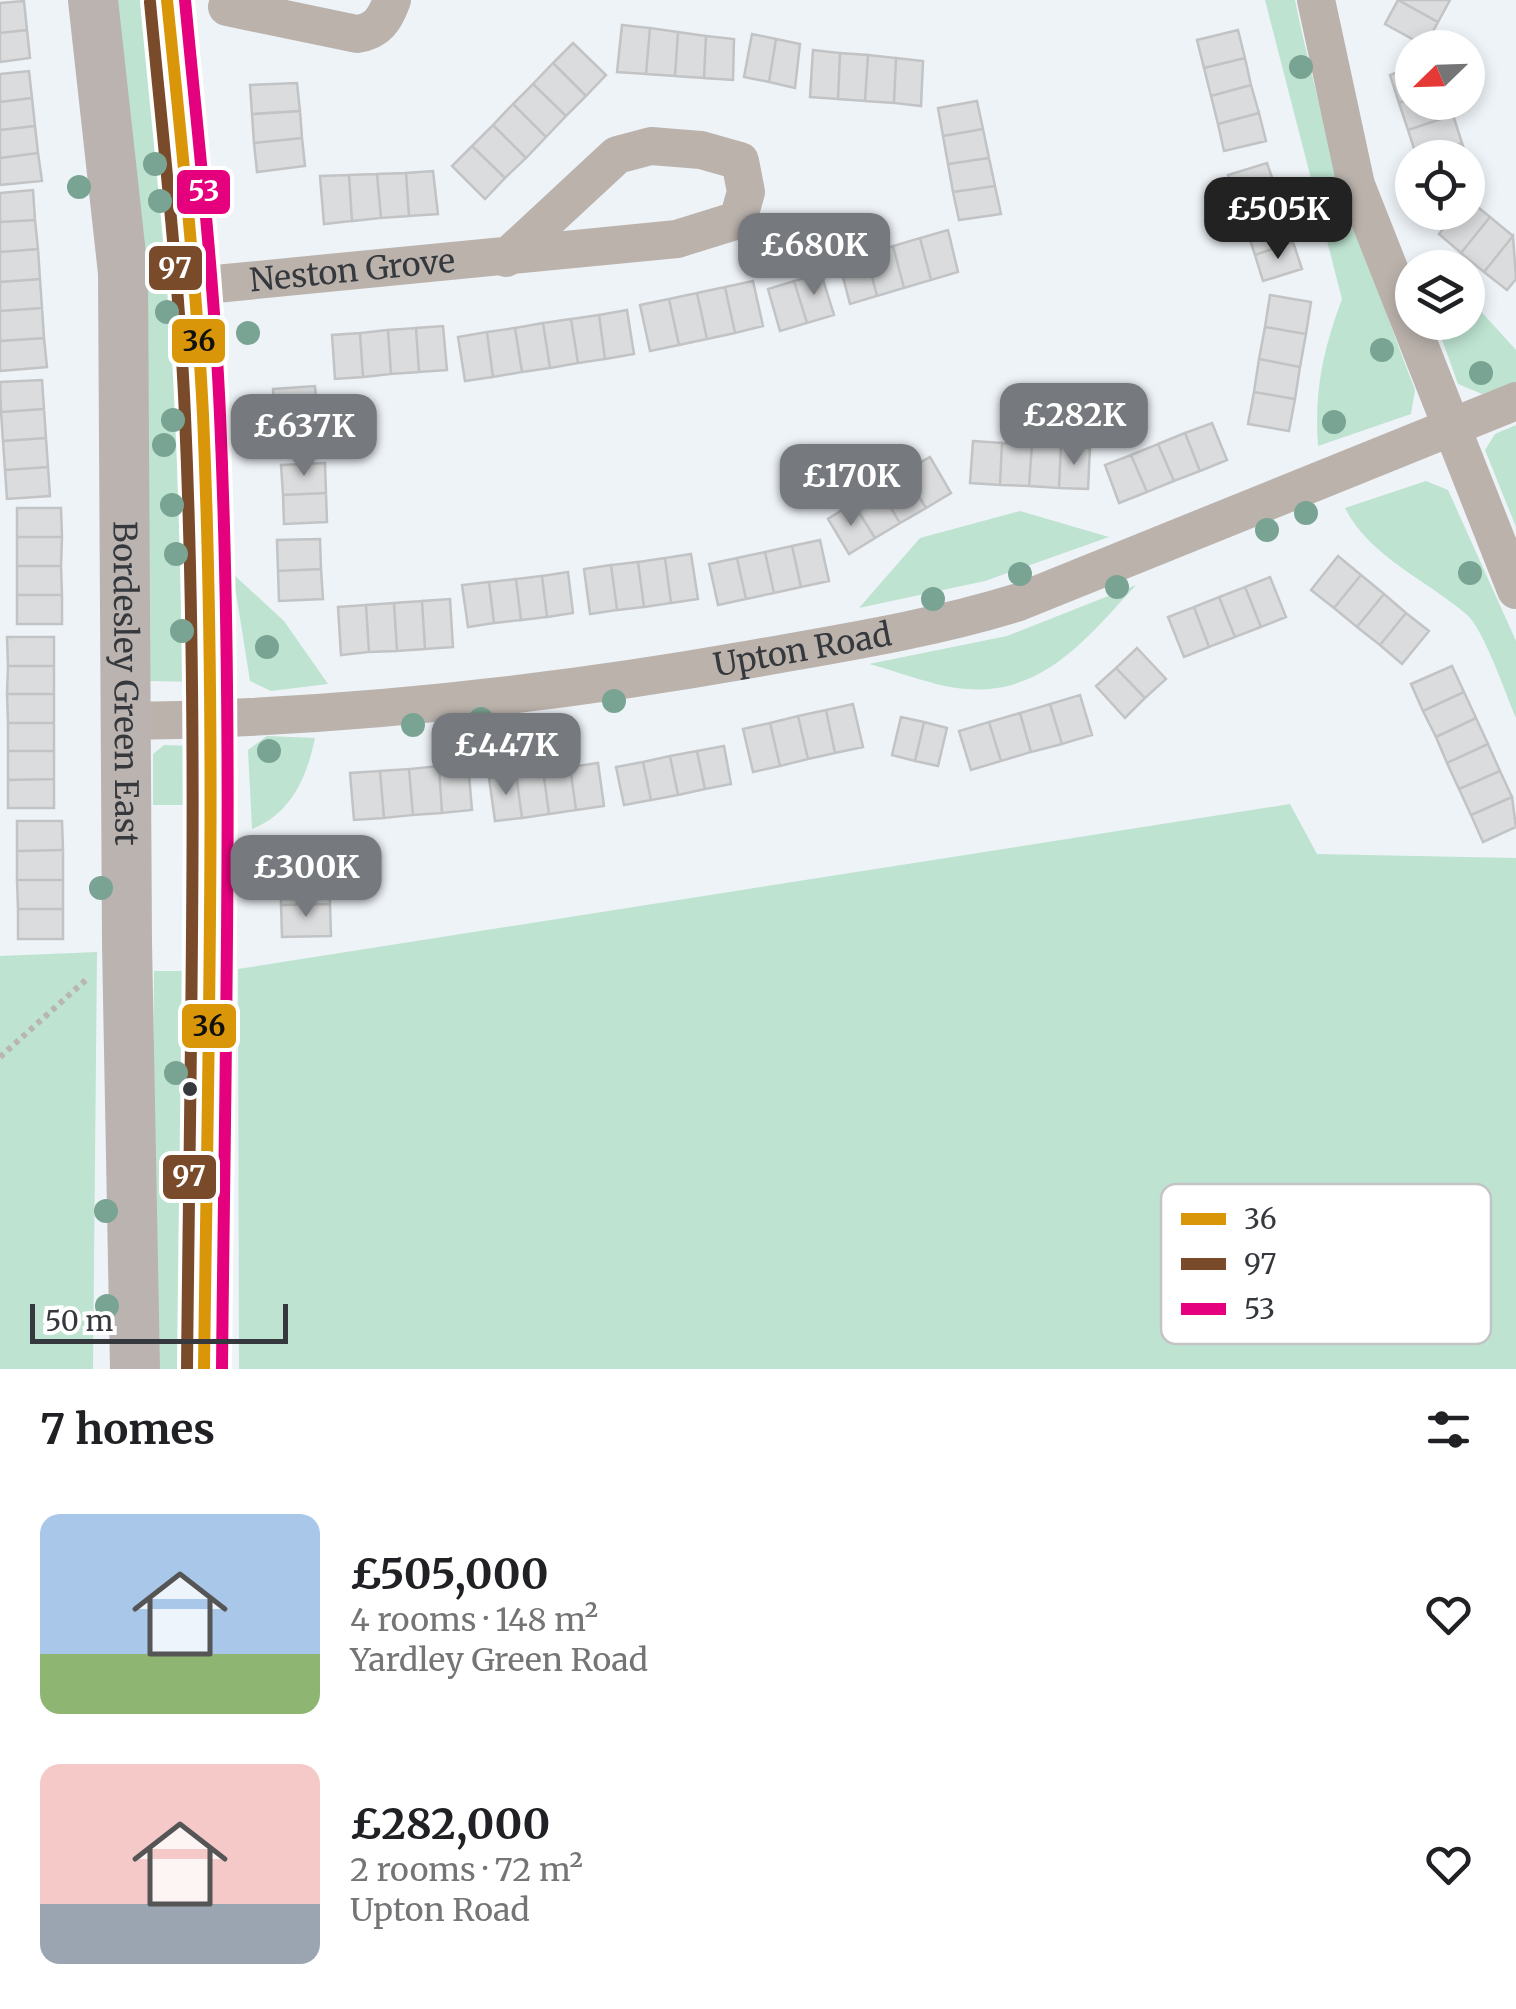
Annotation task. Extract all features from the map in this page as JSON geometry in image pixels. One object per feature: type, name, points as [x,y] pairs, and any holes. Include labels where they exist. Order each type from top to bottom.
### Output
[{"type":"main road","name":"Bordesley Green East","points":[[93,0],[123,272],[127,943],[135,1369]]},
{"type":"main road","points":[[166,0],[195,286],[210,720],[204,1369]]},
{"type":"street","points":[[227,7],[357,34],[374,30],[384,20],[392,0]]},
{"type":"street","points":[[1316,0],[1356,185],[1449,430],[1516,590]]},
{"type":"street","name":"Neston Grove","points":[[195,286],[506,258],[677,239],[738,220],[746,192],[740,161],[701,150],[651,146],[617,155],[506,258]]},
{"type":"street","name":"Upton Road","points":[[125,720],[358,714],[599,684],[950,624],[1019,602],[1516,401]]},
{"type":"path","points":[[0,1057],[127,943]]},
{"type":"green space","points":[[105,0],[155,0],[195,682],[149,681]]},
{"type":"green space","points":[[1265,0],[1295,0],[1347,198],[1415,390],[1411,414],[1318,446],[1321,371],[1342,299]]},
{"type":"green space","points":[[1485,316],[1516,350],[1516,382],[1482,394],[1458,384],[1442,340],[1485,340]]},
{"type":"green space","points":[[1516,425],[1516,527],[1485,450],[1495,434]]},
{"type":"green space","points":[[1426,481],[1448,490],[1516,641],[1516,718],[1473,622],[1383,554],[1345,508]]},
{"type":"green space","points":[[1020,511],[1109,537],[985,581],[859,608],[920,538]]},
{"type":"green space","points":[[233,574],[284,621],[328,684],[271,691],[250,681]]},
{"type":"green space","points":[[1136,585],[1063,658],[1019,682],[994,688],[955,688],[869,664],[1007,636]]},
{"type":"green space","points":[[267,736],[315,738],[302,780],[287,804],[252,829],[248,750]]},
{"type":"green space","points":[[164,745],[195,746],[195,805],[153,805],[153,754]]},
{"type":"green space","points":[[1290,804],[1317,854],[1516,858],[1516,1369],[239,1369],[238,969]]},
{"type":"green space","points":[[97,952],[93,1369],[0,1369],[0,956]]},
{"type":"green space","points":[[154,971],[195,971],[183,1369],[151,1369]]},
{"type":"building","points":[[1398,0],[1450,0],[1438,22]]},
{"type":"building","points":[[1398,0],[1438,22],[1434,30],[1396,30],[1385,24]]},
{"type":"building","points":[[24,1],[27,30],[0,33],[0,3]]},
{"type":"building","points":[[622,25],[650,28],[646,74],[617,72]]},
{"type":"building","points":[[650,28],[678,32],[675,76],[646,74]]},
{"type":"building","points":[[27,30],[30,58],[0,62],[0,33]]},
{"type":"building","points":[[1238,30],[1245,58],[1204,68],[1197,40]]},
{"type":"building","points":[[678,32],[706,36],[704,78],[675,76]]},
{"type":"building","points":[[752,34],[776,39],[769,82],[744,77]]},
{"type":"building","points":[[706,36],[734,39],[733,80],[704,78]]},
{"type":"building","points":[[776,39],[800,44],[795,88],[769,82]]},
{"type":"building","points":[[573,43],[606,75],[586,96],[553,63]]},
{"type":"building","points":[[813,50],[840,53],[838,99],[810,97]]},
{"type":"building","points":[[840,53],[868,55],[865,101],[838,99]]},
{"type":"building","points":[[868,55],[896,58],[894,103],[865,101]]},
{"type":"building","points":[[896,58],[923,61],[921,106],[894,103]]},
{"type":"building","points":[[1245,58],[1251,85],[1211,96],[1204,68]]},
{"type":"building","points":[[553,63],[586,96],[566,116],[533,84]]},
{"type":"building","points":[[29,71],[32,98],[0,102],[0,74]]},
{"type":"building","points":[[297,83],[300,111],[252,114],[250,85]]},
{"type":"building","points":[[533,84],[566,116],[546,137],[513,104]]},
{"type":"building","points":[[1251,85],[1259,113],[1218,124],[1211,96]]},
{"type":"building","points":[[32,98],[35,126],[0,130],[0,102]]},
{"type":"building","points":[[977,101],[983,129],[943,136],[938,108]]},
{"type":"building","points":[[513,104],[546,137],[526,158],[493,125]]},
{"type":"building","points":[[300,111],[302,138],[254,143],[252,114]]},
{"type":"building","points":[[1259,113],[1266,141],[1224,151],[1218,124]]},
{"type":"building","points":[[1405,120],[1438,120],[1408,130]]},
{"type":"building","points":[[1438,120],[1455,120],[1461,140],[1411,140],[1408,130]]},
{"type":"building","points":[[493,125],[526,158],[505,178],[472,146]]},
{"type":"building","points":[[35,126],[38,153],[0,158],[0,130]]},
{"type":"building","points":[[983,129],[989,158],[948,164],[943,136]]},
{"type":"building","points":[[302,138],[305,166],[257,172],[254,143]]},
{"type":"building","points":[[472,146],[505,178],[485,199],[452,166]]},
{"type":"building","points":[[38,153],[42,181],[0,185],[0,158]]},
{"type":"building","points":[[989,158],[995,186],[953,192],[948,164]]},
{"type":"building","points":[[1267,163],[1276,189],[1237,202],[1228,175]]},
{"type":"building","points":[[433,171],[438,214],[409,216],[406,173]]},
{"type":"building","points":[[406,173],[409,216],[381,218],[377,174]]},
{"type":"building","points":[[377,174],[381,218],[352,221],[349,175]]},
{"type":"building","points":[[349,175],[352,221],[324,224],[320,176]]},
{"type":"building","points":[[995,186],[1001,214],[959,220],[953,192]]},
{"type":"building","points":[[1276,189],[1284,216],[1246,228],[1237,202]]},
{"type":"building","points":[[33,190],[35,220],[0,222],[0,193]]},
{"type":"building","points":[[1284,216],[1293,242],[1255,255],[1246,228]]},
{"type":"building","points":[[1490,217],[1513,236],[1485,271],[1485,250],[1463,250],[1480,230],[1485,230]]},
{"type":"building","points":[[35,220],[38,249],[0,252],[0,222]]},
{"type":"building","points":[[948,230],[958,272],[931,280],[920,238]]},
{"type":"building","points":[[1442,230],[1480,230],[1463,250],[1458,250],[1439,234]]},
{"type":"building","points":[[1513,236],[1516,279],[1507,290],[1485,271]]},
{"type":"building","points":[[920,238],[931,280],[904,288],[893,246]]},
{"type":"building","points":[[1293,242],[1302,269],[1263,281],[1255,255]]},
{"type":"building","points":[[893,246],[904,288],[877,296],[866,254]]},
{"type":"building","points":[[38,249],[40,279],[0,282],[0,252]]},
{"type":"building","points":[[866,254],[877,296],[850,304],[839,262]]},
{"type":"building","points":[[821,273],[834,315],[807,323],[794,281]]},
{"type":"building","points":[[40,279],[42,308],[0,311],[0,282]]},
{"type":"building","points":[[753,281],[763,326],[735,333],[725,287]]},
{"type":"building","points":[[794,281],[807,323],[780,331],[768,289]]},
{"type":"building","points":[[725,287],[735,333],[707,339],[697,293]]},
{"type":"building","points":[[697,293],[707,339],[679,345],[669,299]]},
{"type":"building","points":[[1270,295],[1311,302],[1306,334],[1265,327]]},
{"type":"building","points":[[669,299],[679,345],[650,351],[640,305]]},
{"type":"building","points":[[42,308],[44,338],[0,341],[0,311]]},
{"type":"building","points":[[627,310],[634,354],[605,359],[599,315]]},
{"type":"building","points":[[599,315],[605,359],[578,363],[571,319]]},
{"type":"building","points":[[571,319],[578,363],[550,368],[543,323]]},
{"type":"building","points":[[543,323],[550,368],[522,372],[515,328]]},
{"type":"building","points":[[443,326],[447,370],[419,372],[416,328]]},
{"type":"building","points":[[1265,327],[1306,334],[1300,367],[1259,359]]},
{"type":"building","points":[[416,328],[419,372],[391,374],[388,330]]},
{"type":"building","points":[[515,328],[522,372],[493,377],[487,332]]},
{"type":"building","points":[[388,330],[391,374],[363,377],[360,333]]},
{"type":"building","points":[[487,332],[493,377],[465,381],[458,337]]},
{"type":"building","points":[[360,333],[363,377],[335,379],[332,335]]},
{"type":"building","points":[[44,338],[47,367],[0,371],[0,341]]},
{"type":"building","points":[[1259,359],[1300,367],[1295,399],[1254,392]]},
{"type":"building","points":[[42,380],[44,409],[1,412],[0,382]]},
{"type":"building","points":[[315,386],[317,415],[275,419],[273,389]]},
{"type":"building","points":[[1254,392],[1295,399],[1289,431],[1248,424]]},
{"type":"building","points":[[44,409],[46,438],[3,441],[1,412]]},
{"type":"building","points":[[317,415],[319,445],[277,448],[275,419]]},
{"type":"building","points":[[1212,423],[1227,460],[1200,471],[1185,433]]},
{"type":"building","points":[[1185,433],[1200,471],[1174,481],[1158,444]]},
{"type":"building","points":[[46,438],[48,467],[5,470],[3,441]]},
{"type":"building","points":[[973,441],[1002,443],[1000,485],[970,483]]},
{"type":"building","points":[[1002,443],[1032,445],[1029,486],[1000,485]]},
{"type":"building","points":[[1158,444],[1174,481],[1147,492],[1131,455]]},
{"type":"building","points":[[1032,445],[1061,446],[1059,488],[1029,486]]},
{"type":"building","points":[[1061,446],[1090,448],[1088,489],[1059,488]]},
{"type":"building","points":[[1131,455],[1147,492],[1119,503],[1105,465]]},
{"type":"building","points":[[930,457],[951,493],[926,508],[904,472]]},
{"type":"building","points":[[325,463],[326,493],[283,495],[281,465]]},
{"type":"building","points":[[48,467],[50,496],[7,499],[5,470]]},
{"type":"building","points":[[904,472],[926,508],[900,523],[879,488]]},
{"type":"building","points":[[879,488],[900,523],[875,538],[853,503]]},
{"type":"building","points":[[326,493],[327,522],[284,524],[283,495]]},
{"type":"building","points":[[853,503],[875,538],[849,554],[828,519]]},
{"type":"building","points":[[17,508],[61,508],[62,537],[17,537]]},
{"type":"building","points":[[17,537],[62,537],[61,566],[17,566]]},
{"type":"building","points":[[320,539],[321,569],[278,571],[277,540]]},
{"type":"building","points":[[820,540],[829,581],[801,587],[792,546]]},
{"type":"building","points":[[792,546],[801,587],[774,593],[765,552]]},
{"type":"building","points":[[765,552],[774,593],[746,599],[737,558]]},
{"type":"building","points":[[691,554],[698,599],[671,603],[665,558]]},
{"type":"building","points":[[1338,556],[1361,575],[1334,608],[1311,590]]},
{"type":"building","points":[[665,558],[671,603],[644,607],[638,562]]},
{"type":"building","points":[[737,558],[746,599],[718,605],[709,564]]},
{"type":"building","points":[[638,562],[644,607],[617,610],[611,565]]},
{"type":"building","points":[[611,565],[617,610],[590,614],[584,569]]},
{"type":"building","points":[[17,566],[61,566],[62,595],[17,595]]},
{"type":"building","points":[[321,569],[323,599],[279,601],[278,571]]},
{"type":"building","points":[[568,572],[573,613],[547,617],[542,576]]},
{"type":"building","points":[[1361,575],[1384,594],[1357,627],[1334,608]]},
{"type":"building","points":[[542,576],[547,617],[521,620],[516,579]]},
{"type":"building","points":[[1270,577],[1286,617],[1261,627],[1245,587]]},
{"type":"building","points":[[516,579],[521,620],[494,623],[489,582]]},
{"type":"building","points":[[489,582],[494,623],[468,627],[462,585]]},
{"type":"building","points":[[1245,587],[1261,627],[1235,637],[1219,597]]},
{"type":"building","points":[[1384,594],[1406,613],[1380,645],[1357,627]]},
{"type":"building","points":[[17,595],[62,595],[62,624],[17,624]]},
{"type":"building","points":[[1219,597],[1235,637],[1209,647],[1194,607]]},
{"type":"building","points":[[450,599],[453,647],[425,649],[422,601]]},
{"type":"building","points":[[422,601],[425,649],[397,651],[394,603]]},
{"type":"building","points":[[394,603],[397,651],[369,652],[366,605]]},
{"type":"building","points":[[366,605],[369,652],[341,655],[338,607]]},
{"type":"building","points":[[1194,607],[1209,647],[1184,657],[1168,617]]},
{"type":"building","points":[[1406,613],[1429,631],[1402,664],[1380,645]]},
{"type":"building","points":[[7,637],[54,637],[54,666],[8,666]]},
{"type":"building","points":[[1137,648],[1166,679],[1145,698],[1116,668]]},
{"type":"building","points":[[8,666],[54,666],[54,694],[7,694]]},
{"type":"building","points":[[1452,666],[1464,692],[1423,711],[1411,684]]},
{"type":"building","points":[[1116,668],[1145,698],[1125,718],[1096,686]]},
{"type":"building","points":[[1464,692],[1476,718],[1436,737],[1423,711]]},
{"type":"building","points":[[7,694],[54,694],[54,723],[8,723]]},
{"type":"building","points":[[1080,695],[1092,735],[1062,744],[1050,704]]},
{"type":"building","points":[[853,704],[863,747],[835,753],[826,710]]},
{"type":"building","points":[[1050,704],[1062,744],[1031,752],[1020,713]]},
{"type":"building","points":[[826,710],[835,753],[808,759],[798,716]]},
{"type":"building","points":[[1020,713],[1031,752],[1001,761],[989,722]]},
{"type":"building","points":[[798,716],[808,759],[780,766],[770,723]]},
{"type":"building","points":[[901,717],[924,722],[915,761],[892,755]]},
{"type":"building","points":[[1476,718],[1488,744],[1447,763],[1436,737]]},
{"type":"building","points":[[924,722],[947,728],[938,766],[915,761]]},
{"type":"building","points":[[989,722],[1001,761],[971,770],[959,731]]},
{"type":"building","points":[[8,723],[54,723],[54,751],[8,751]]},
{"type":"building","points":[[770,723],[780,766],[753,772],[743,729]]},
{"type":"building","points":[[1488,744],[1500,771],[1459,789],[1447,763]]},
{"type":"building","points":[[724,746],[731,784],[705,789],[697,751]]},
{"type":"building","points":[[8,751],[54,751],[54,779],[8,780]]},
{"type":"building","points":[[697,751],[705,789],[678,795],[670,756]]},
{"type":"building","points":[[670,756],[678,795],[651,800],[643,762]]},
{"type":"building","points":[[643,762],[651,800],[624,805],[616,767]]},
{"type":"building","points":[[468,763],[472,810],[442,813],[439,766]]},
{"type":"building","points":[[598,763],[604,806],[576,810],[570,767]]},
{"type":"building","points":[[439,766],[442,813],[413,815],[409,769]]},
{"type":"building","points":[[570,767],[576,810],[549,814],[543,770]]},
{"type":"building","points":[[409,769],[413,815],[384,818],[380,771]]},
{"type":"building","points":[[543,770],[549,814],[522,818],[516,774]]},
{"type":"building","points":[[380,771],[384,818],[354,820],[350,773]]},
{"type":"building","points":[[1500,771],[1512,797],[1471,815],[1459,789]]},
{"type":"building","points":[[516,774],[522,818],[495,821],[489,778]]},
{"type":"building","points":[[54,779],[54,808],[8,808],[8,780]]},
{"type":"building","points":[[1512,797],[1516,827],[1483,842],[1471,815]]},
{"type":"building","points":[[17,821],[62,821],[63,850],[17,851]]},
{"type":"building","points":[[329,841],[330,873],[281,873],[281,842]]},
{"type":"building","points":[[63,850],[63,880],[17,880],[17,851]]},
{"type":"building","points":[[281,873],[330,873],[330,904],[281,905]]},
{"type":"building","points":[[17,880],[63,880],[63,909],[18,909]]},
{"type":"building","points":[[330,904],[331,936],[282,937],[281,905]]},
{"type":"building","points":[[18,909],[63,909],[63,939],[18,939]]},
{"type":"transit line","name":"36","points":[[167,0],[196,311],[207,534],[210,892],[204,1369]]},
{"type":"transit line","name":"53","points":[[185,0],[214,311],[224,534],[227,892],[222,1369]]},
{"type":"transit line","name":"97","points":[[150,2],[179,312],[189,535],[192,892],[187,1369]]}]
